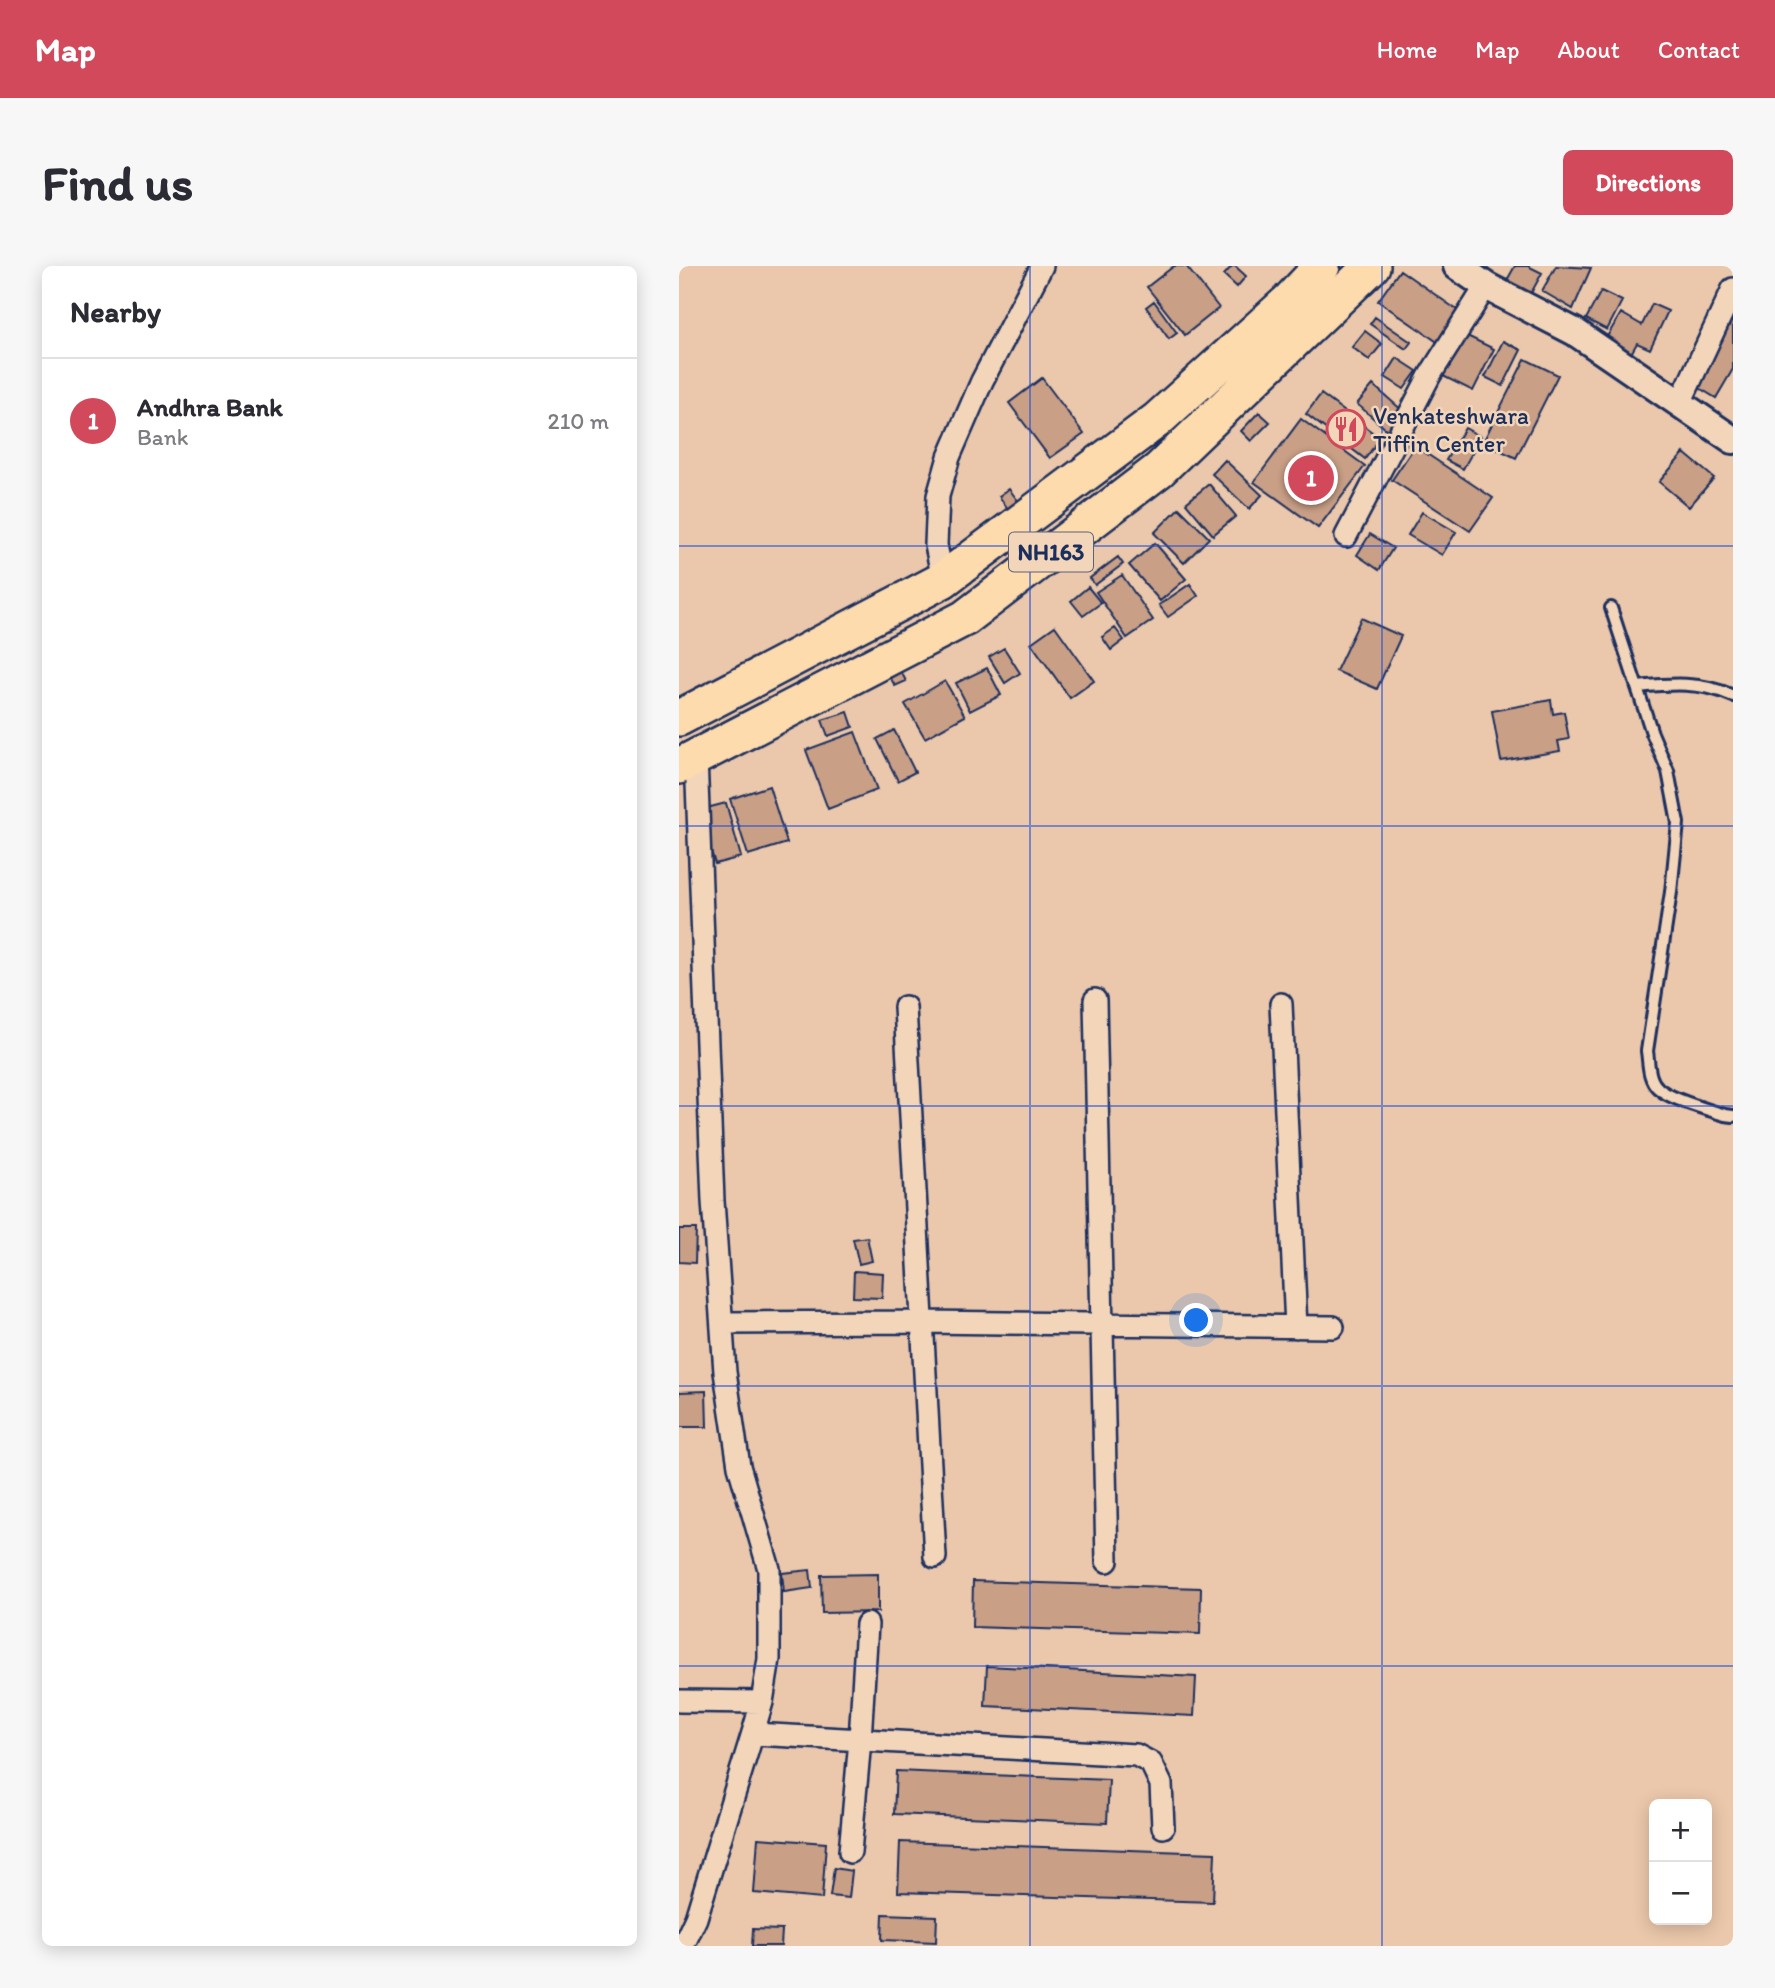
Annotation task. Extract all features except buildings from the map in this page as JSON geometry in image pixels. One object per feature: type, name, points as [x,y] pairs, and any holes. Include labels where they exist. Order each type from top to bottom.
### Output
[{"type":"highway","name":"NH163","points":[[679,718],[943,580],[1157,420],[1289,301],[1322,266]]},
{"type":"highway","name":"NH163","points":[[688,762],[965,618],[1159,470],[1372,266]]},
{"type":"street","points":[[943,580],[936,545],[938,496],[949,457],[982,381],[1042,266]]},
{"type":"street","points":[[1457,266],[1486,286],[1575,332],[1733,440]]},
{"type":"street","points":[[1346,536],[1430,375],[1486,286]]},
{"type":"street","points":[[1680,402],[1733,289]]},
{"type":"street","points":[[683,1946],[697,1918],[753,1734],[762,1702],[769,1659],[769,1569],[739,1466],[725,1371],[688,762]]},
{"type":"street","points":[[1095,1000],[1107,1561]]},
{"type":"street","points":[[1281,1004],[1296,1326]]},
{"type":"street","points":[[905,1007],[935,1557]]},
{"type":"street","points":[[722,1324],[922,1322],[1333,1327]]},
{"type":"street","points":[[850,1853],[866,1624]]},
{"type":"street","points":[[679,1701],[762,1702]]},
{"type":"street","points":[[753,1734],[1136,1755],[1151,1763],[1161,1784],[1163,1828]]},
{"type":"lane","points":[[1611,608],[1668,771],[1678,823],[1671,892],[1647,1051],[1650,1076],[1658,1089],[1733,1116]]},
{"type":"lane","points":[[1637,687],[1682,683],[1717,689],[1733,696]]},
{"type":"place","name":"Venkateshwara Tiffin Center","points":[[1346,429]]},
{"type":"place","name":"Andhra Bank","points":[[1311,478]]}]
